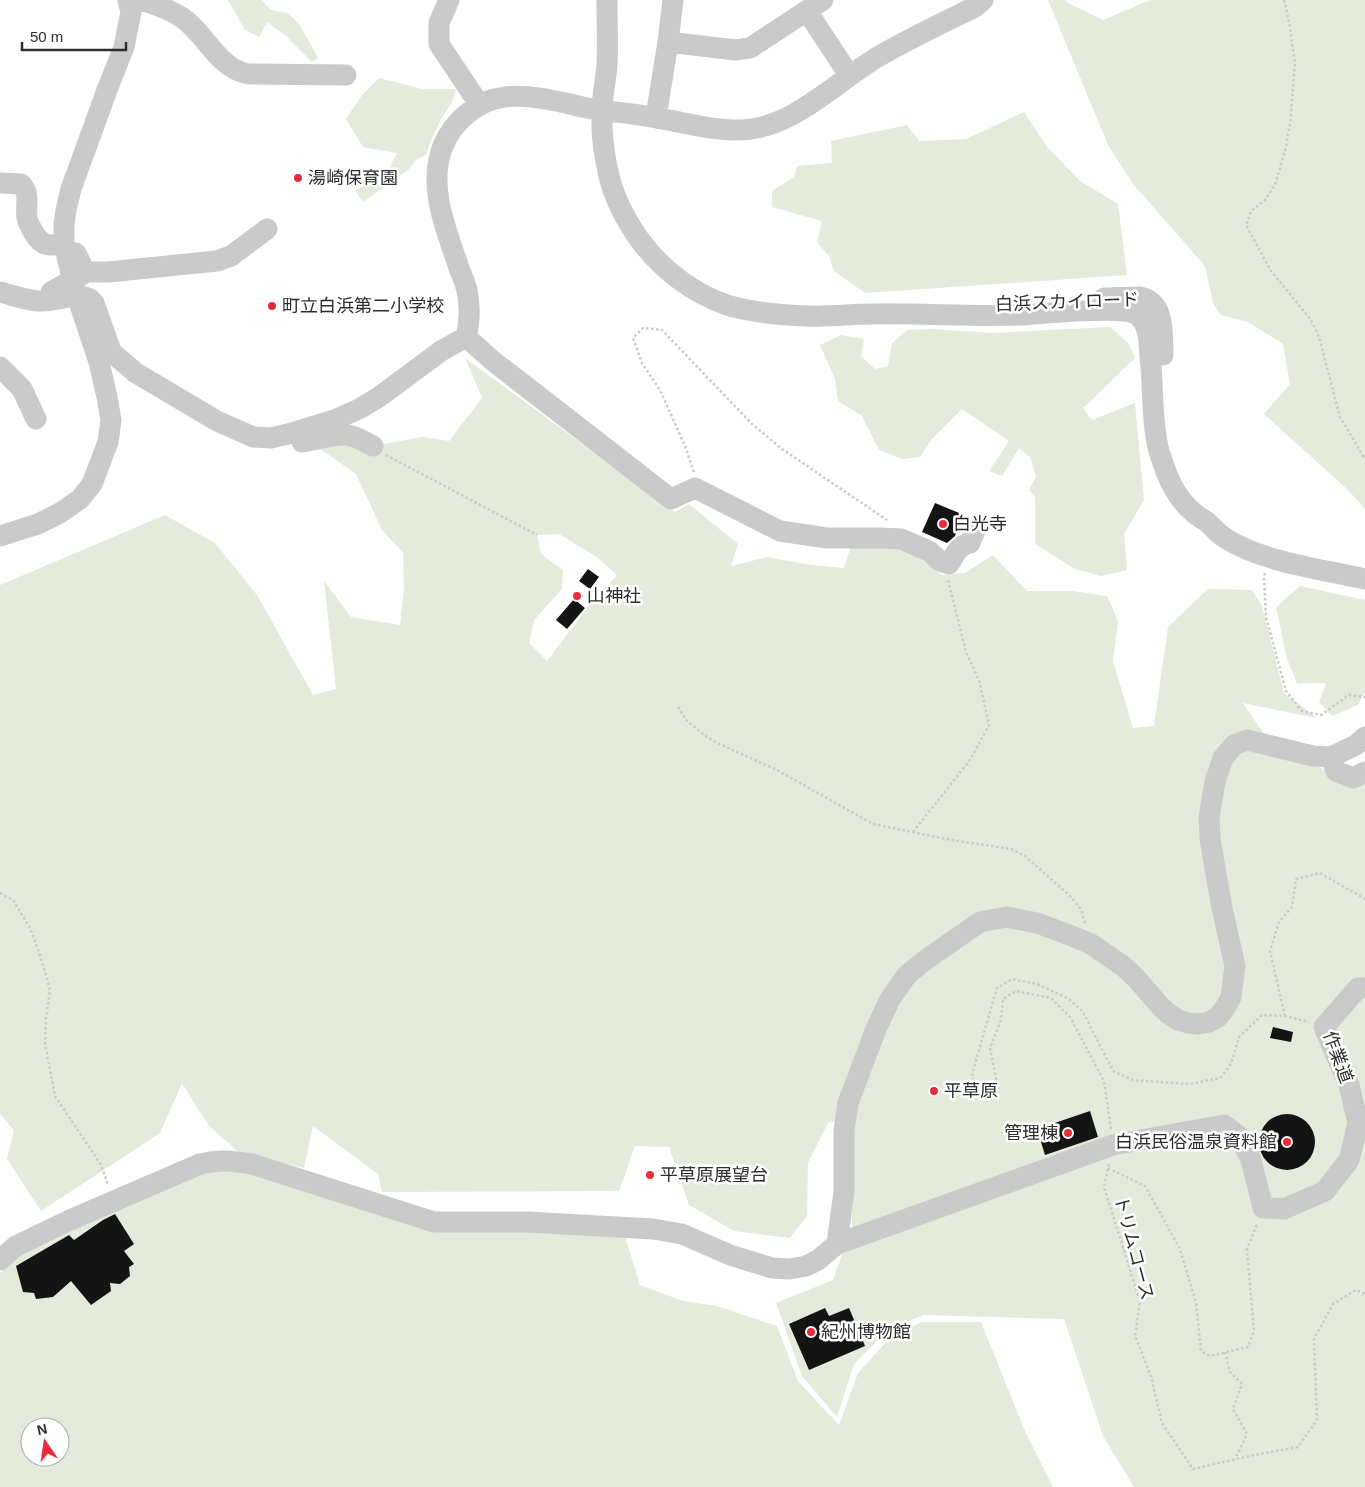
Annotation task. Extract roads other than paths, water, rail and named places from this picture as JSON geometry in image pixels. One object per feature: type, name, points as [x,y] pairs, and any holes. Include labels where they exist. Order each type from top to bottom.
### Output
[{"type":"street","points":[[0,536],[38,524],[60,513],[80,499],[92,484],[108,442],[111,420],[107,397],[99,362],[64,244],[66,210],[84,152],[124,46],[131,12],[128,0]]},
{"type":"street","points":[[141,0],[180,17],[230,66],[241,72],[248,74],[346,75]]},
{"type":"street","points":[[450,0],[439,23],[439,44],[480,104]]},
{"type":"street","name":"白浜スカイロード","points":[[607,0],[607,65],[602,111],[603,140],[609,178],[619,204],[644,246],[658,263],[677,278],[702,294],[727,305],[746,310],[809,316],[872,314],[905,309],[1131,297],[1146,298],[1159,312],[1161,323],[1166,428],[1174,464],[1190,498],[1205,520],[1224,537],[1269,558],[1365,579]]},
{"type":"street","points":[[656,117],[668,42],[672,0]]},
{"type":"street","points":[[263,432],[271,438],[288,434],[334,420],[359,409],[379,398],[441,351],[466,337],[469,324],[467,290],[447,232],[438,199],[436,179],[438,161],[449,133],[480,104],[505,97],[531,97],[602,111],[656,117],[720,129],[737,130],[765,127],[782,120],[806,106],[849,75],[896,46],[975,7],[984,0]]},
{"type":"street","points":[[668,42],[744,50],[815,6],[849,75]]},
{"type":"street","points":[[0,183],[21,184],[24,187],[27,192],[27,218],[38,240],[43,244],[64,244]]},
{"type":"street","points":[[66,210],[73,214],[75,220],[73,237],[75,252],[85,273]]},
{"type":"street","points":[[0,292],[44,296],[85,273],[217,261],[231,256],[267,229]]},
{"type":"street","points":[[44,296],[50,301],[78,296],[91,299],[111,351],[136,373],[217,421],[253,437],[263,432]]},
{"type":"street","points":[[466,337],[493,361],[671,499],[695,488],[780,531],[827,538],[901,540],[929,551],[940,561],[949,564],[958,549],[964,544],[970,543],[976,528]]},
{"type":"street","points":[[0,367],[22,389],[36,420]]},
{"type":"street","points":[[263,432],[264,446],[268,448],[332,436],[348,435],[382,452]]},
{"type":"street","points":[[0,1260],[16,1246],[114,1200],[200,1164],[214,1160],[226,1160],[252,1164],[434,1222],[528,1222],[653,1229],[682,1234],[730,1255],[772,1268],[790,1269],[806,1266],[818,1260],[836,1244],[844,1191],[844,1131],[848,1102],[876,1029],[890,1000],[907,975],[980,922],[993,918],[1007,917],[1037,923],[1091,944],[1123,966],[1136,978],[1160,1007],[1173,1017],[1188,1023],[1199,1024],[1209,1022],[1218,1017],[1231,996],[1235,966],[1210,839],[1209,818],[1212,798],[1223,758],[1234,745],[1247,740],[1313,756],[1331,757],[1356,745],[1365,737]]},
{"type":"street","points":[[1331,757],[1336,771],[1353,778],[1365,772]]},
{"type":"street","name":"作業道","points":[[836,1244],[1113,1145],[1224,1126],[1240,1137],[1251,1160],[1263,1208],[1284,1209],[1325,1191],[1349,1160],[1358,1123],[1349,1085],[1324,1027],[1358,988],[1365,988]]},
{"type":"place","name":"湯崎保育園","points":[[298,178]]},
{"type":"place","name":"町立白浜第二小学校","points":[[272,306]]},
{"type":"place","name":"白光寺","points":[[943,524]]},
{"type":"place","name":"山神社","points":[[577,596]]},
{"type":"place","name":"平草原","points":[[934,1091]]},
{"type":"place","name":"管理棟","points":[[1068,1133]]},
{"type":"place","name":"白浜民俗温泉資料館","points":[[1287,1142]]},
{"type":"place","name":"平草原展望台","points":[[650,1175]]},
{"type":"place","name":"紀州博物館","points":[[811,1332]]}]
